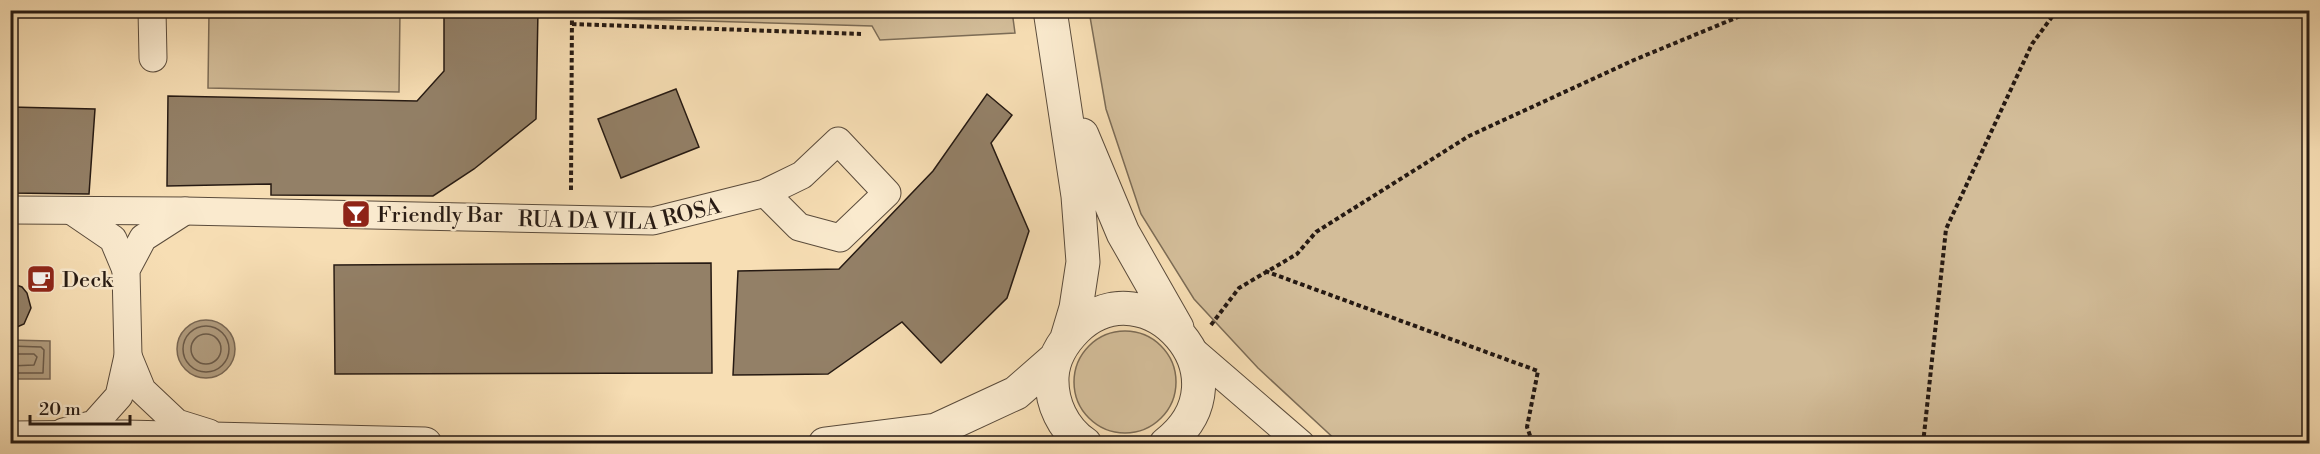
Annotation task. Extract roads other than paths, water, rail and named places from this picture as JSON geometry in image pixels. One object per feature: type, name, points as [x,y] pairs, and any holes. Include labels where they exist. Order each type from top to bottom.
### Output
[{"type":"street","points":[[152,10],[153,58]]},
{"type":"street","points":[[1050,10],[1078,196],[1083,261],[1076,308],[1052,376],[1054,399],[1062,420],[1085,444]]},
{"type":"street","points":[[1060,77],[1099,179],[1123,233],[1186,342],[1199,380],[1198,397],[1192,416],[1179,433],[1166,444]]},
{"type":"street","name":"RUA DA VILA ROSA","points":[[10,210],[185,211],[653,221],[765,193]]},
{"type":"street","points":[[24,438],[94,424],[119,396],[128,356],[126,270],[113,239],[72,210]]},
{"type":"street","points":[[126,270],[142,238],[185,211]]},
{"type":"street","points":[[825,444],[936,430],[1016,393],[1093,317],[1109,311],[1128,309],[1150,313],[1170,324],[1186,342],[1301,444]]},
{"type":"street","points":[[128,356],[142,390],[177,423],[231,440]]},
{"type":"street","points":[[24,438],[425,444]]},
{"type":"water","points":[[200,320],[212,320],[227,328],[235,343],[235,355],[227,370],[212,378],[200,378],[185,370],[177,355],[177,343],[185,328]]},
{"type":"water","points":[[11,340],[50,341],[50,379],[11,379]]},
{"type":"place","name":"Friendly Bar","points":[[356,214]]},
{"type":"place","name":"Deck","points":[[41,279]]}]
